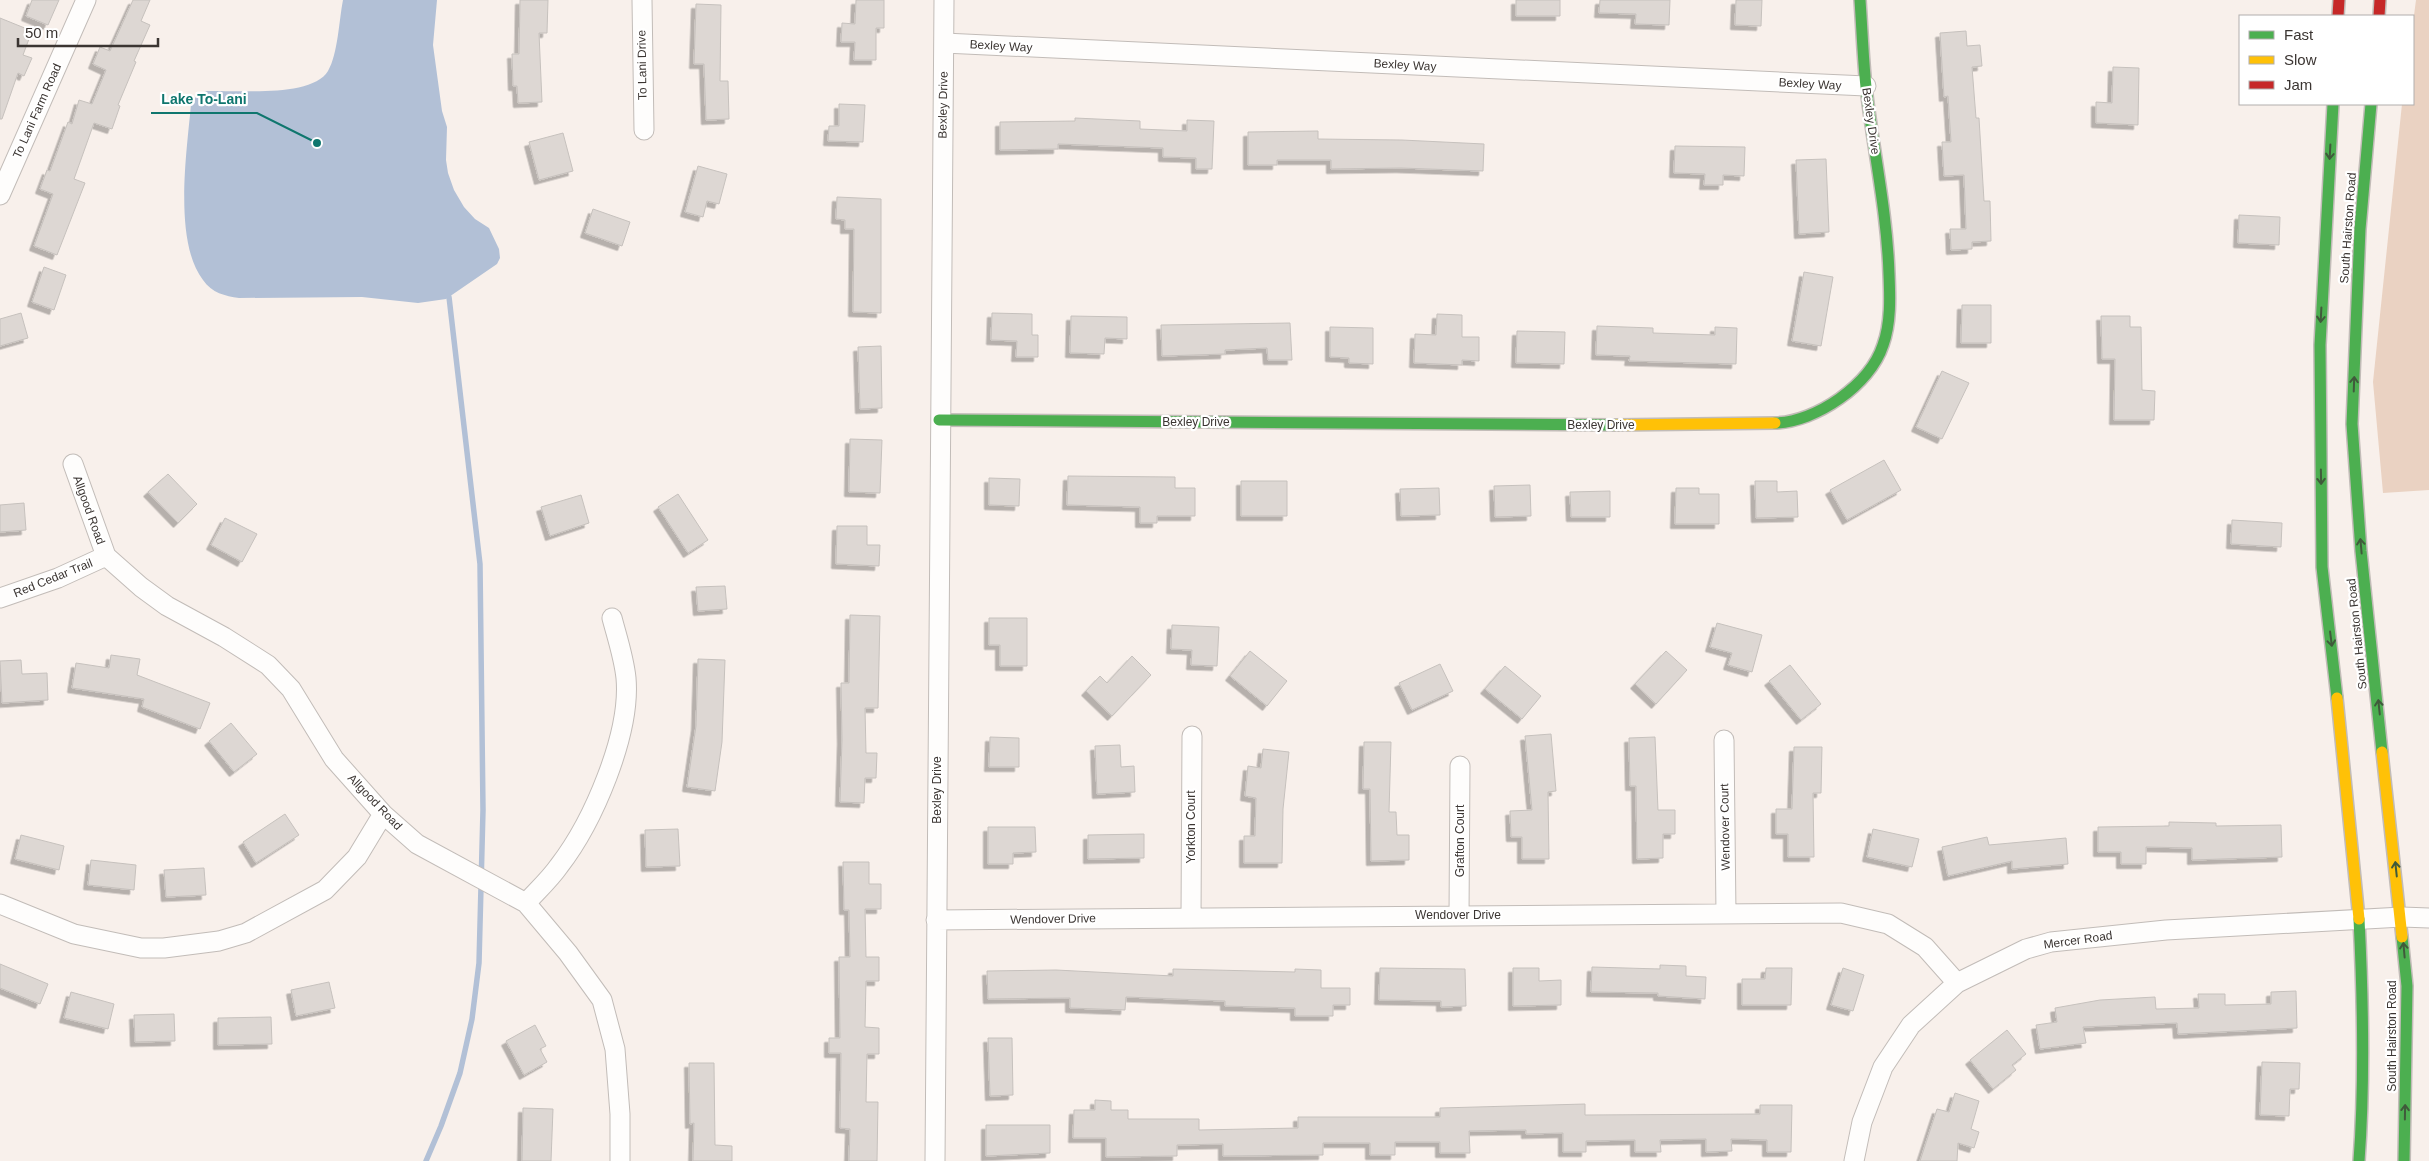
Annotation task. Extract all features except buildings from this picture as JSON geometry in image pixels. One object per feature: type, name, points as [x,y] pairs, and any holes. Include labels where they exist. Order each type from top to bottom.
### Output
[{"type":"main road","name":"Bexley Drive","points":[[939,420],[1686,425],[1784,424],[1814,413],[1839,400],[1862,381],[1883,346],[1888,325],[1890,303],[1888,241],[1866,86],[1860,0]]},
{"type":"main road","points":[[2338,15],[2339,0]]},
{"type":"main road","points":[[2379,15],[2380,0]]},
{"type":"main road","name":"South Hairston Road","points":[[2333,105],[2320,345],[2322,567],[2333,655],[2359,921],[2362,1032],[2362,1123],[2359,1161]]},
{"type":"main road","name":"South Hairston Road","points":[[2371,105],[2360,229],[2352,424],[2361,551],[2408,986],[2404,1161]]},
{"type":"street","name":"To Lani Farm Road","points":[[0,195],[86,0]]},
{"type":"street","name":"To Lani Drive","points":[[642,0],[644,130]]},
{"type":"street","name":"Bexley Drive","points":[[935,1161],[939,420],[944,0]]},
{"type":"street","name":"Bexley Way","points":[[944,43],[1866,86]]},
{"type":"street","name":"Allgood Road","points":[[73,464],[106,556],[141,587],[167,606],[224,637],[268,665],[291,689],[334,759],[383,814],[417,844],[526,903],[568,953],[602,1000],[615,1049],[620,1114],[620,1161]]},
{"type":"street","name":"Red Cedar Trail","points":[[0,598],[58,578],[106,556]]},
{"type":"street","points":[[526,903],[559,866],[582,828],[610,772],[623,720],[626,678],[612,618]]},
{"type":"street","name":"Yorkton Court","points":[[1191,917],[1192,736]]},
{"type":"street","name":"Wendover Court","points":[[1724,740],[1726,914]]},
{"type":"street","name":"Grafton Court","points":[[1460,766],[1460,916]]},
{"type":"street","points":[[0,904],[74,934],[140,948],[219,941],[246,933],[325,890],[357,857],[383,814]]},
{"type":"street","name":"Wendover Drive","points":[[936,920],[1841,913],[1888,924],[1925,948],[1957,983]]},
{"type":"street","name":"Mercer Road","points":[[1854,1161],[1862,1122],[1883,1067],[1911,1025],[1957,983],[2026,949],[2051,942],[2166,930],[2359,921],[2402,917],[2429,918]]},
{"type":"shaded area","points":[[2416,0],[2429,0],[2429,490],[2383,493],[2373,382],[2402,105],[2414,105],[2414,15]]},
{"type":"water","points":[[343,0],[437,0],[433,45],[442,111],[447,127],[446,160],[448,173],[454,190],[464,207],[475,219],[489,228],[499,249],[500,258],[497,264],[446,299],[418,303],[362,297],[239,298],[219,293],[210,288],[203,280],[194,263],[188,243],[184,195],[191,104],[197,95],[207,91],[272,91],[290,89],[319,80],[328,71],[334,56]]},
{"type":"waterway","points":[[426,1161],[460,1073],[472,1019],[479,963],[483,810],[480,564],[449,297]]},
{"type":"traffic: fast","points":[[1775,423],[1807,416],[1840,399],[1866,374],[1876,360],[1886,337],[1890,301],[1888,250],[1866,87],[1860,0]]},
{"type":"traffic: fast","points":[[2333,105],[2320,345],[2322,567],[2337,698]]},
{"type":"traffic: fast","points":[[2371,105],[2360,229],[2352,424],[2361,551],[2382,752]]},
{"type":"traffic: fast","points":[[939,420],[1616,425]]},
{"type":"traffic: fast","points":[[2359,919],[2363,1040],[2359,1161]]},
{"type":"traffic: fast","points":[[2402,937],[2407,986],[2404,1161]]},
{"type":"traffic: slow","points":[[1616,425],[1775,423]]},
{"type":"traffic: slow","points":[[2337,698],[2359,919]]},
{"type":"traffic: slow","points":[[2382,752],[2402,937]]},
{"type":"traffic: jam","points":[[2338,15],[2339,0]]},
{"type":"traffic: jam","points":[[2379,15],[2380,0]]},
{"type":"place","name":"Lake To-Lani","points":[[317,143]]}]
